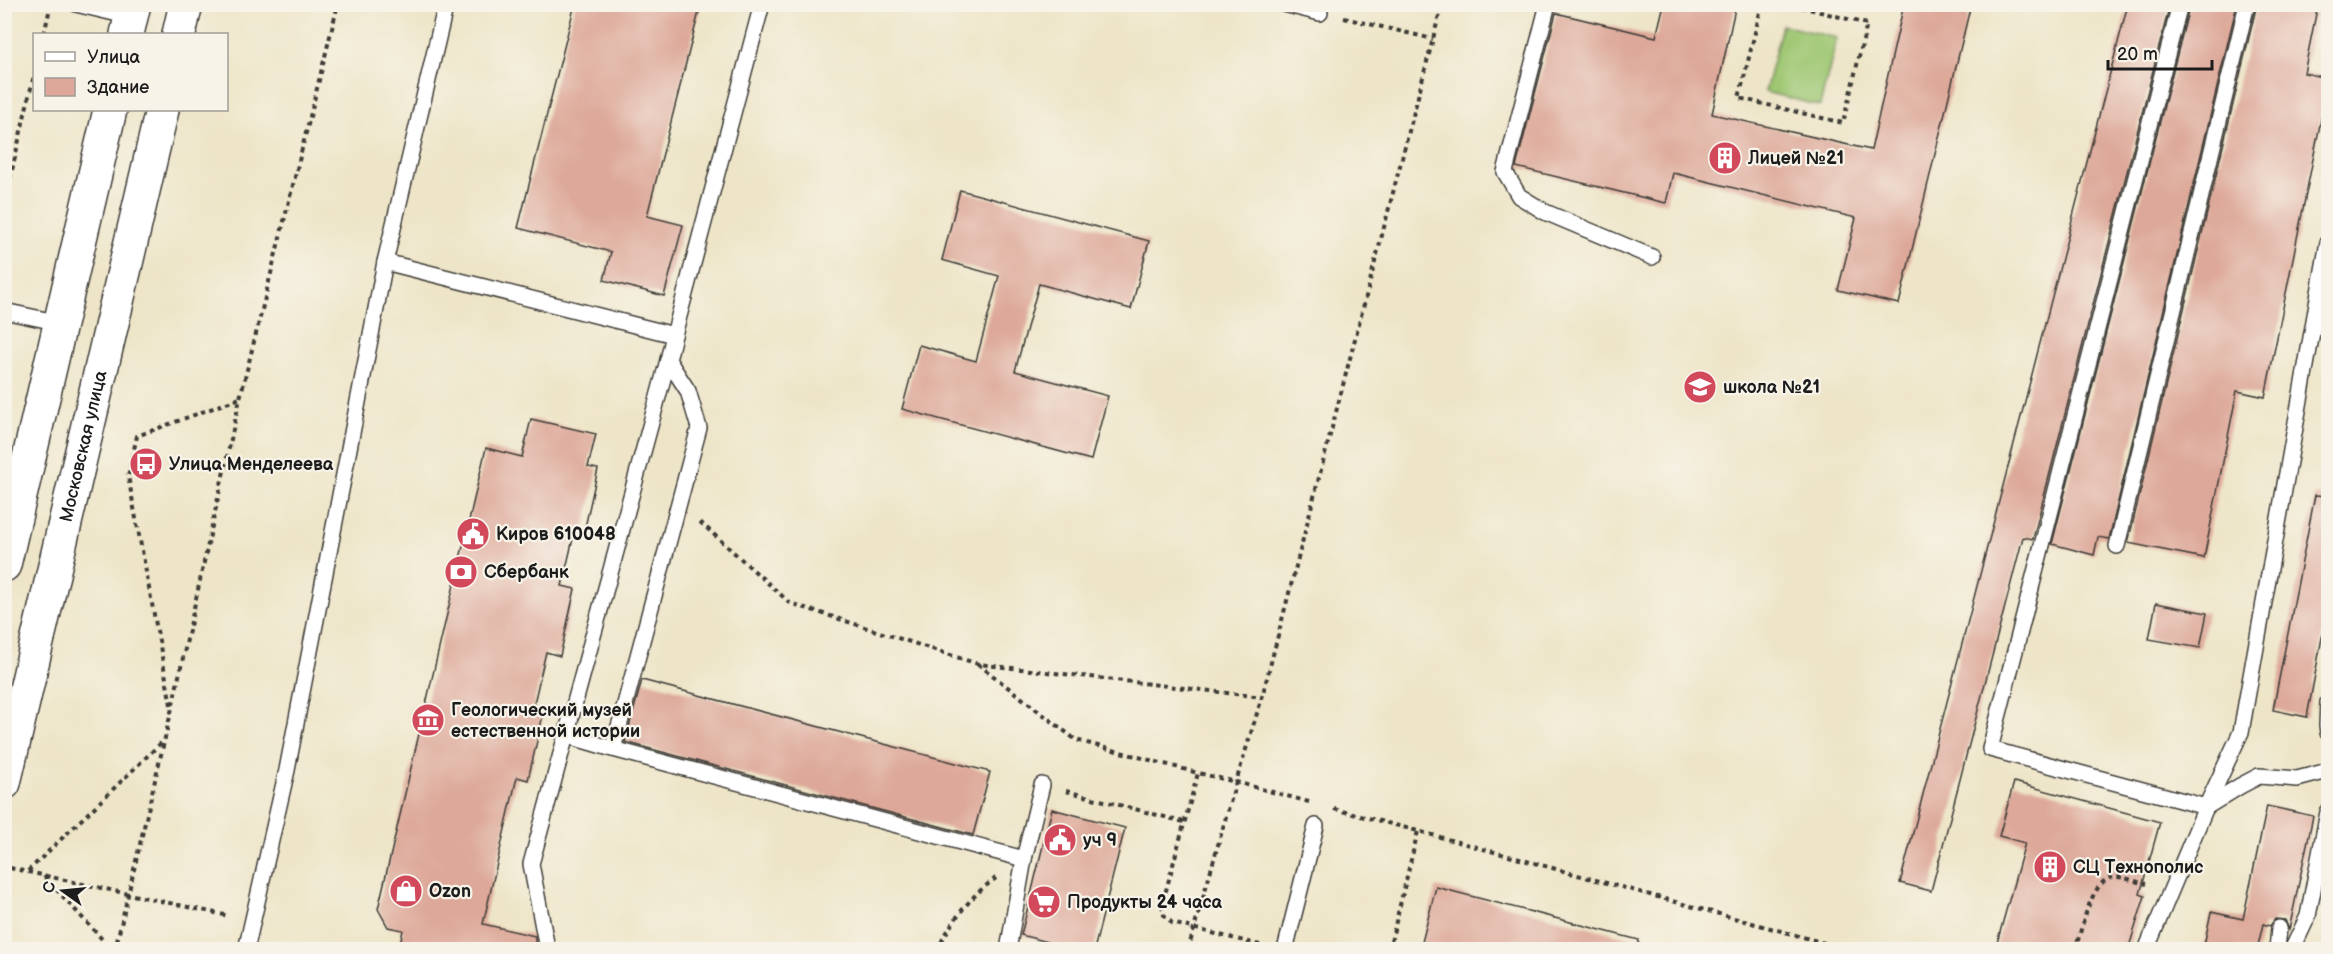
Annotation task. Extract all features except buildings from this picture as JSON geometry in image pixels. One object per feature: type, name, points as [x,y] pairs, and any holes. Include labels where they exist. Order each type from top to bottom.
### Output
[{"type":"main road","points":[[179,33],[186,4]]},
{"type":"main road","points":[[4,564],[110,111]]},
{"type":"main road","name":"Московская улица","points":[[4,783],[162,111]]},
{"type":"lane","points":[[76,4],[131,19]]},
{"type":"lane","points":[[246,950],[286,770],[385,262],[446,4]]},
{"type":"lane","points":[[544,950],[546,943],[531,864],[762,4]]},
{"type":"lane","points":[[1284,4],[1320,13]]},
{"type":"lane","points":[[1548,4],[1505,172],[1519,196],[1545,212],[1652,256]]},
{"type":"lane","points":[[2180,4],[1990,749],[2206,807],[2259,776],[2297,779],[2328,771]]},
{"type":"lane","points":[[2116,546],[2247,4]]},
{"type":"lane","points":[[2146,950],[2206,807],[2241,732],[2328,242]]},
{"type":"lane","points":[[385,262],[674,335]]},
{"type":"lane","points":[[4,310],[60,323]]},
{"type":"lane","points":[[613,749],[699,428],[688,391],[668,360]]},
{"type":"lane","points":[[2328,702],[2326,725],[2328,733]]},
{"type":"lane","points":[[565,735],[1023,859]]},
{"type":"lane","points":[[1008,950],[1023,859],[1042,784]]},
{"type":"lane","points":[[2292,950],[2308,916],[2328,812]]},
{"type":"lane","points":[[1285,950],[1316,826]]},
{"type":"lane","points":[[2277,950],[2279,928]]},
{"type":"path","points":[[44,33],[51,4]]},
{"type":"path","points":[[113,950],[172,708],[240,398],[338,4]]},
{"type":"path","points":[[1188,950],[1262,697],[1442,4]]},
{"type":"path","points":[[1762,4],[1739,98],[1843,123],[1867,24],[1790,4]]},
{"type":"path","points":[[1819,12],[1821,4]]},
{"type":"path","points":[[1320,13],[1433,39]]},
{"type":"path","points":[[4,205],[33,79]]},
{"type":"path","points":[[172,708],[128,476],[137,436],[240,398]]},
{"type":"path","points":[[680,504],[790,603],[978,664],[1262,697]]},
{"type":"path","points":[[978,664],[1076,740],[1315,804]]},
{"type":"path","points":[[27,872],[164,741]]},
{"type":"path","points":[[1198,773],[1162,905],[1164,915],[1172,923],[1266,947]]},
{"type":"path","points":[[1042,784],[1184,822]]},
{"type":"path","points":[[1327,807],[1850,950]]},
{"type":"path","points":[[1389,950],[1418,831]]},
{"type":"path","points":[[937,950],[958,913],[982,888],[1023,859]]},
{"type":"path","points":[[10,867],[252,921]]},
{"type":"path","points":[[44,875],[113,950]]},
{"type":"path","points":[[2075,950],[2095,889],[2105,880],[2115,877],[2172,891]]},
{"type":"green space","points":[[1782,25],[1837,38],[1820,106],[1765,92]]},
{"type":"place","name":"Лицей №21","points":[[1725,158]]},
{"type":"place","name":"школа №21","points":[[1700,387]]},
{"type":"place","name":"Улица Менделеева","points":[[146,464]]},
{"type":"place","name":"Киров 610048","points":[[473,534]]},
{"type":"place","name":"Сбербанк","points":[[461,572]]},
{"type":"place","name":"Геологический музей естественной истории","points":[[428,720]]},
{"type":"place","name":"уч 9","points":[[1060,840]]},
{"type":"place","name":"СЦ Технополис","points":[[2050,867]]},
{"type":"place","name":"Ozon","points":[[406,891]]},
{"type":"place","name":"Продукты 24 часа","points":[[1044,902]]}]
